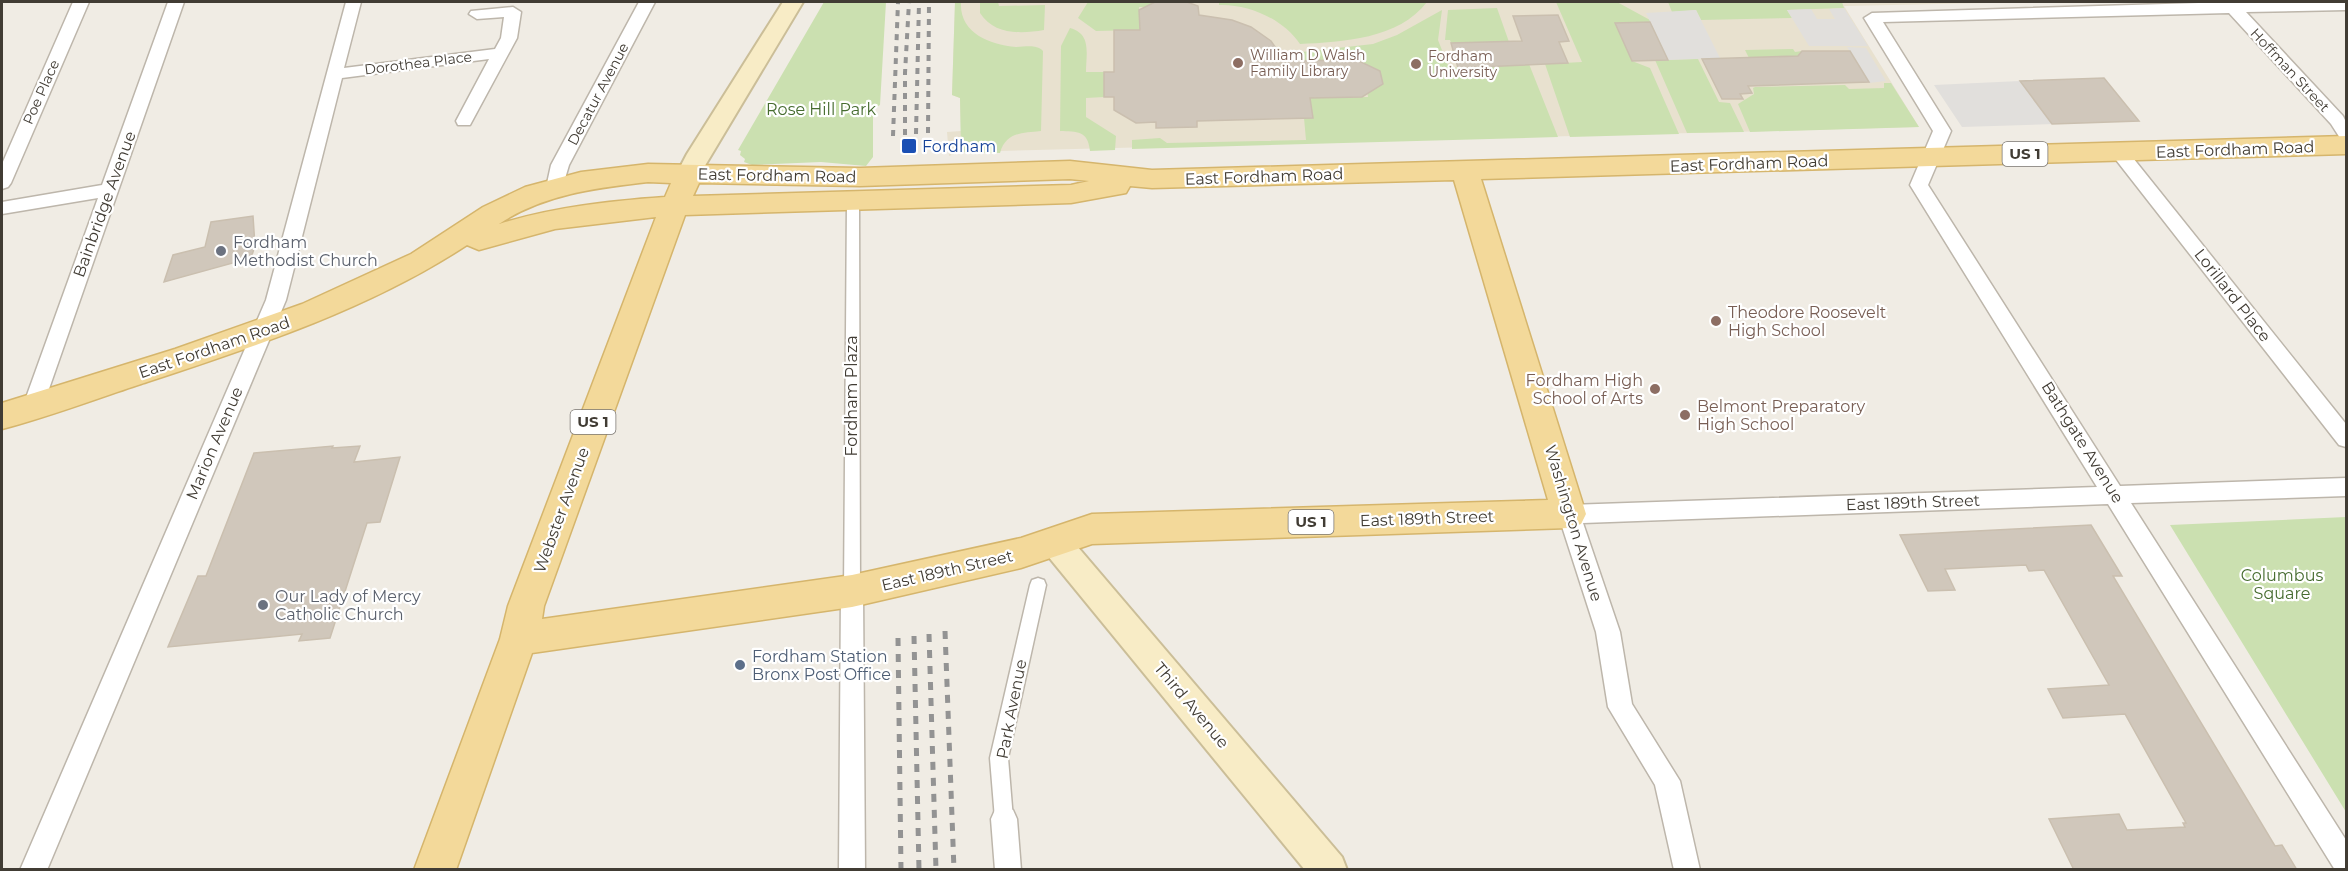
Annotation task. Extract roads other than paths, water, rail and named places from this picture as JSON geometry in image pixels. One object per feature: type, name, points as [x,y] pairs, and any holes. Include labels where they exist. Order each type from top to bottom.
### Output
[{"type":"main road","name":"Webster Avenue","points":[[435,870],[519,639],[530,595],[674,206],[699,154],[793,2]]},
{"type":"main road","name":"East Fordham Road","points":[[2,416],[262,332],[349,297],[421,261],[493,214],[535,194],[581,181],[621,175],[648,172],[860,177],[1070,170],[1152,179],[2346,145]]},
{"type":"main road","name":"Washington Avenue","points":[[1465,171],[1569,513]]},
{"type":"main road","name":"East Fordham Road","points":[[421,261],[502,232],[544,220],[605,210],[1071,194],[1152,179]]},
{"type":"main road","name":"East 189th Street","points":[[519,639],[852,591],[1021,553],[1092,529],[1569,513]]},
{"type":"main road","name":"Third Avenue","points":[[1054,541],[1329,870]]},
{"type":"street","name":"Poe Place","points":[[2,183],[81,2]]},
{"type":"street","name":"Bainbridge Avenue","points":[[33,406],[176,2]]},
{"type":"street","name":"Marion Avenue","points":[[33,870],[276,300],[353,2]]},
{"type":"street","name":"Decatur Avenue","points":[[555,188],[560,165],[647,2]]},
{"type":"street","points":[[2232,8],[2346,5]]},
{"type":"street","name":"Bathgate Avenue","points":[[2232,8],[1872,18],[1942,131],[1919,185],[2346,863]]},
{"type":"street","name":"Hoffman Street","points":[[2232,8],[2337,120],[2346,134]]},
{"type":"street","name":"Dorothea Place","points":[[464,121],[509,38],[513,12],[477,14]]},
{"type":"street","name":"Dorothea Place","points":[[335,74],[500,53]]},
{"type":"street","name":"Lorillard Place","points":[[2119,152],[2346,439]]},
{"type":"street","points":[[2,208],[110,190]]},
{"type":"street","name":"Fordham Plaza","points":[[852,591],[853,201]]},
{"type":"street","name":"East 189th Street","points":[[1569,513],[2346,487]]},
{"type":"street","name":"Washington Avenue","points":[[1569,513],[1608,632],[1620,707],[1667,781],[1687,870]]},
{"type":"street","name":"Park Avenue","points":[[1008,870],[999,758],[1038,585]]},
{"type":"street","points":[[852,591],[852,870]]},
{"type":"railway","points":[[893,136],[898,2]]},
{"type":"railway","points":[[905,135],[905,73],[909,2]]},
{"type":"railway","points":[[916,134],[919,2]]},
{"type":"railway","points":[[928,133],[929,2]]},
{"type":"railway","points":[[945,631],[954,870]]},
{"type":"railway","points":[[929,634],[936,870]]},
{"type":"railway","points":[[914,636],[919,870]]},
{"type":"railway","points":[[898,638],[901,870]]},
{"type":"place","name":"William D Walsh Family Library","points":[[1238,63]]},
{"type":"place","name":"Fordham University","points":[[1416,64]]},
{"type":"place","name":"Fordham","points":[[909,146]]},
{"type":"place","name":"Fordham Methodist Church","points":[[221,251]]},
{"type":"place","name":"Theodore Roosevelt High School","points":[[1716,321]]},
{"type":"place","name":"Fordham High School of Arts","points":[[1655,389]]},
{"type":"place","name":"Belmont Preparatory High School","points":[[1685,415]]},
{"type":"place","name":"Our Lady of Mercy Catholic Church","points":[[263,605]]},
{"type":"place","name":"Fordham Station Bronx Post Office","points":[[740,665]]},
{"type":"park label","name":"Rose Hill Park","points":[[821,109]]},
{"type":"park label","name":"Columbus Square","points":[[2282,584]]}]
